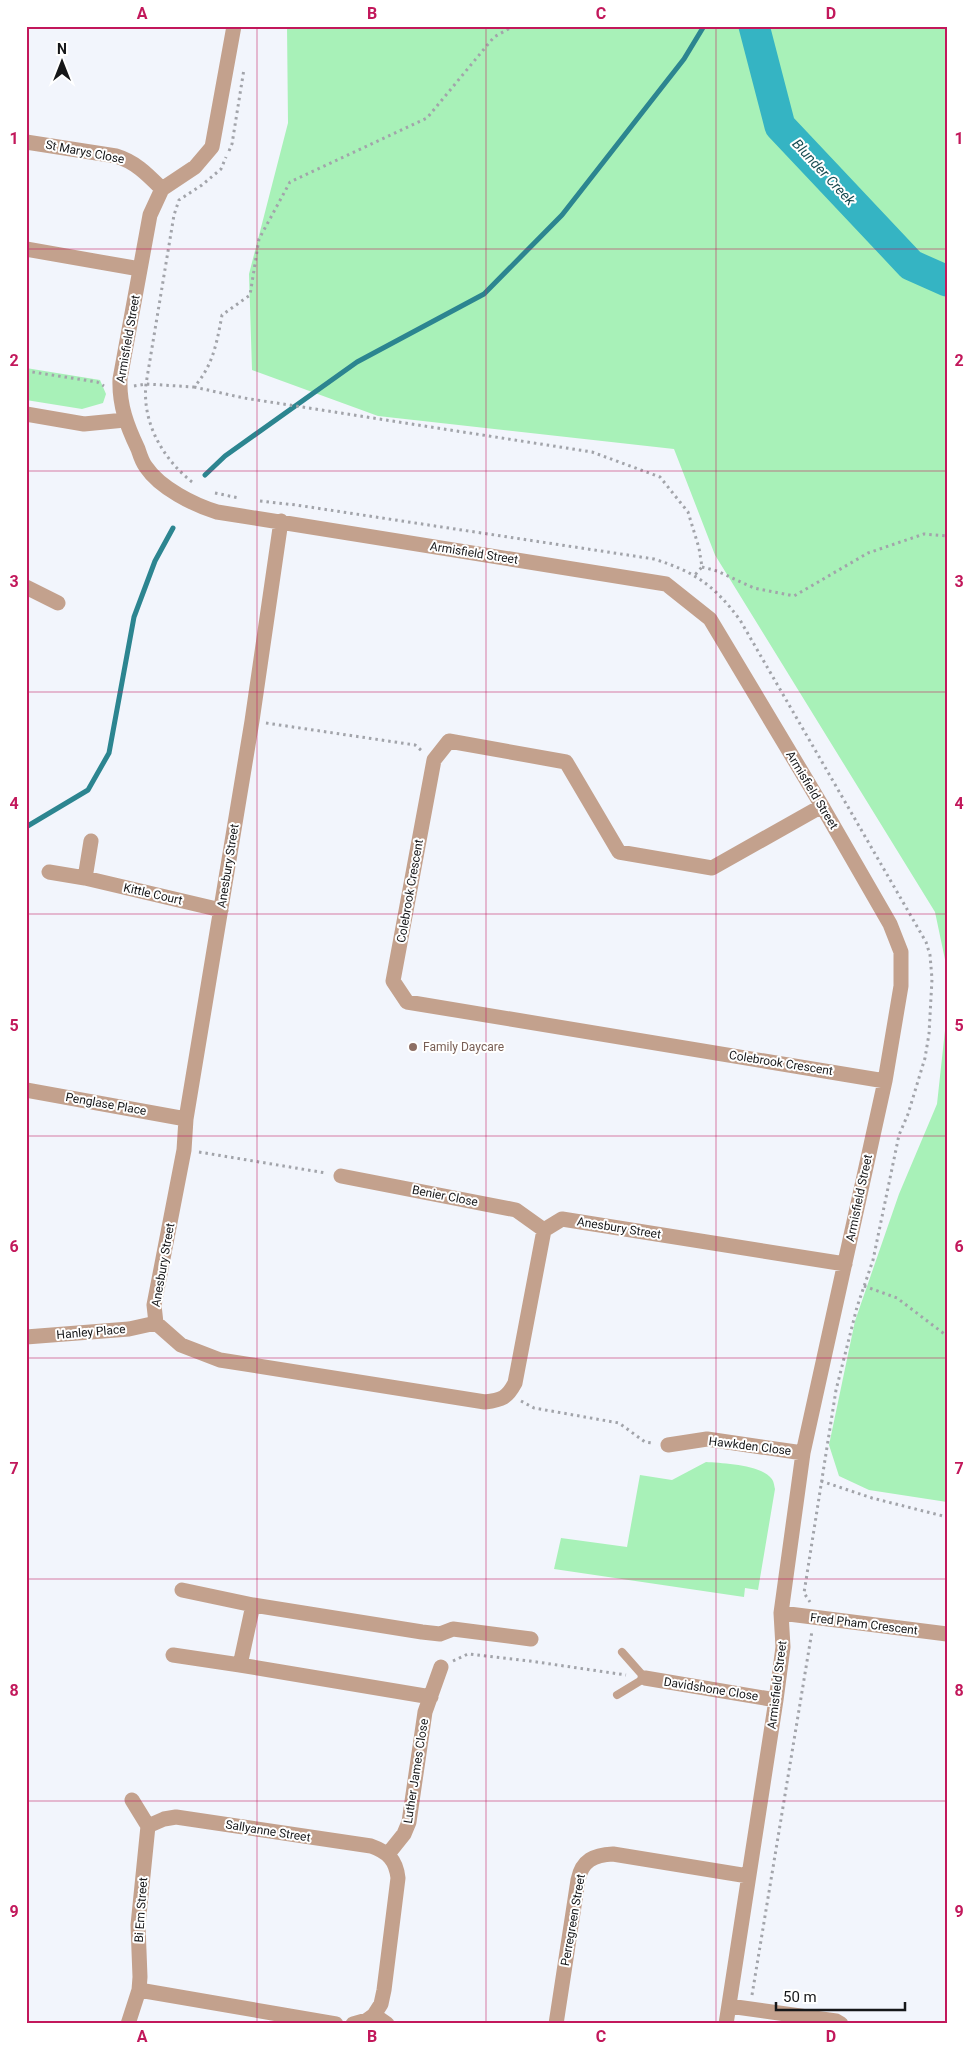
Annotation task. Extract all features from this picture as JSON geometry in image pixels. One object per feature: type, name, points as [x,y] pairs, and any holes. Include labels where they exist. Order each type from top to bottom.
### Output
[{"type":"street","points":[[162,189],[195,167],[212,147],[234,26]]},
{"type":"street","name":"St Marys Close","points":[[26,142],[116,156],[129,160],[140,167],[162,189]]},
{"type":"street","name":"Armisfield Street","points":[[162,189],[150,215],[120,379],[124,420],[146,468],[167,487],[198,506],[217,512],[666,584],[710,619],[890,924],[901,952],[901,986],[885,1081],[803,1453],[781,1613],[783,1647],[776,1700],[726,2024]]},
{"type":"street","points":[[26,250],[140,269]]},
{"type":"street","points":[[26,414],[84,424],[124,420]]},
{"type":"street","name":"Anesbury Street","points":[[281,521],[252,721],[186,1119],[184,1150],[154,1305],[156,1323],[182,1345],[220,1360],[485,1402],[498,1400],[509,1394]]},
{"type":"street","points":[[26,587],[58,603]]},
{"type":"street","points":[[434,760],[449,742],[566,762],[619,852],[712,868],[822,806]]},
{"type":"street","name":"Colebrook Crescent","points":[[434,760],[394,981],[407,1002],[885,1081]]},
{"type":"street","points":[[86,878],[91,841]]},
{"type":"street","name":"Kittle Court","points":[[49,872],[86,878],[220,910]]},
{"type":"street","name":"Penglase Place","points":[[26,1090],[186,1119]]},
{"type":"street","name":"Benier Close","points":[[341,1176],[516,1210],[544,1230]]},
{"type":"street","name":"Anesbury Street","points":[[544,1230],[562,1218],[845,1264]]},
{"type":"street","points":[[509,1394],[515,1383],[544,1230]]},
{"type":"street","name":"Hanley Place","points":[[26,1337],[129,1329],[156,1323]]},
{"type":"street","name":"Hawkden Close","points":[[668,1445],[707,1439],[803,1453]]},
{"type":"street","points":[[182,1590],[253,1605],[422,1632],[440,1634],[453,1629],[531,1638]]},
{"type":"street","points":[[240,1665],[253,1605]]},
{"type":"street","name":"Fred Pham Crescent","points":[[781,1613],[947,1634]]},
{"type":"street","points":[[173,1655],[431,1697]]},
{"type":"street","name":"Luther James Close","points":[[388,1854],[404,1834],[409,1822],[425,1712],[442,1668]]},
{"type":"street","name":"Davidshone Close","points":[[645,1678],[776,1700]]},
{"type":"street","points":[[132,1800],[148,1826]]},
{"type":"street","name":"Sallyanne Street","points":[[148,1826],[164,1819],[176,1817],[371,1846],[388,1854]]},
{"type":"street","name":"Bi Em Street","points":[[128,2024],[139,1990],[138,1925],[148,1826]]},
{"type":"street","points":[[353,2024],[367,2020],[374,2015],[381,2004],[384,1990],[398,1878],[396,1865],[388,1854]]},
{"type":"street","name":"Perregreen Street","points":[[556,2024],[579,1874],[588,1860],[613,1854],[748,1876]]},
{"type":"street","points":[[139,1990],[336,2024]]},
{"type":"street","points":[[728,2006],[836,2021],[841,2024]]},
{"type":"street","points":[[374,2015],[387,2024]]},
{"type":"lane","points":[[617,1695],[645,1678],[622,1652]]},
{"type":"path","points":[[194,387],[204,376],[216,350],[222,315],[250,295],[259,239],[290,182],[427,118],[494,37],[514,26]]},
{"type":"path","points":[[197,485],[175,467],[161,448],[148,420],[144,398],[174,215],[180,200],[221,169],[232,144],[245,65]]},
{"type":"path","points":[[26,371],[97,382],[109,389],[120,390],[146,384],[194,387],[254,399],[592,452],[660,477],[688,512],[699,548],[702,567]]},
{"type":"path","points":[[211,492],[243,498]]},
{"type":"path","points":[[251,500],[296,505],[654,559],[682,568],[708,584],[726,601],[740,620],[926,942],[930,955],[932,979],[925,1058],[908,1114],[899,1135],[873,1260],[857,1307],[836,1390],[804,1593],[815,1610],[750,2010]]},
{"type":"path","points":[[702,567],[717,571],[754,588],[794,596],[868,553],[924,534],[947,536]]},
{"type":"path","points":[[694,576],[702,567]]},
{"type":"path","points":[[252,721],[415,746],[434,760]]},
{"type":"path","points":[[184,1150],[341,1176]]},
{"type":"path","points":[[864,1286],[897,1298],[947,1336]]},
{"type":"path","points":[[509,1394],[534,1408],[620,1423],[644,1442],[668,1445]]},
{"type":"path","points":[[821,1481],[881,1500],[947,1517]]},
{"type":"path","points":[[442,1668],[468,1654],[645,1678]]},
{"type":"green space","points":[[287,26],[947,26],[947,969],[935,912],[715,555],[674,449],[378,416],[252,370],[249,274],[288,123]]},
{"type":"green space","points":[[26,368],[100,380],[106,394],[103,403],[82,409],[26,400]]},
{"type":"green space","points":[[947,1012],[947,1502],[869,1490],[839,1476],[829,1445],[855,1321],[899,1194],[937,1104]]},
{"type":"green space","points":[[706,1462],[750,1467],[766,1474],[773,1482],[775,1489],[758,1590],[745,1588],[744,1597],[554,1569],[561,1538],[627,1547],[640,1475],[672,1480]]},
{"type":"waterway","points":[[205,475],[225,456],[357,362],[484,294],[562,215],[684,59],[704,26]]},
{"type":"waterway","name":"Blunder Creek","points":[[754,26],[780,126],[911,265],[947,281]]},
{"type":"waterway","points":[[26,827],[88,790],[109,753],[134,617],[155,561],[173,528]]},
{"type":"place","name":"Family Daycare","points":[[413,1047]]}]
